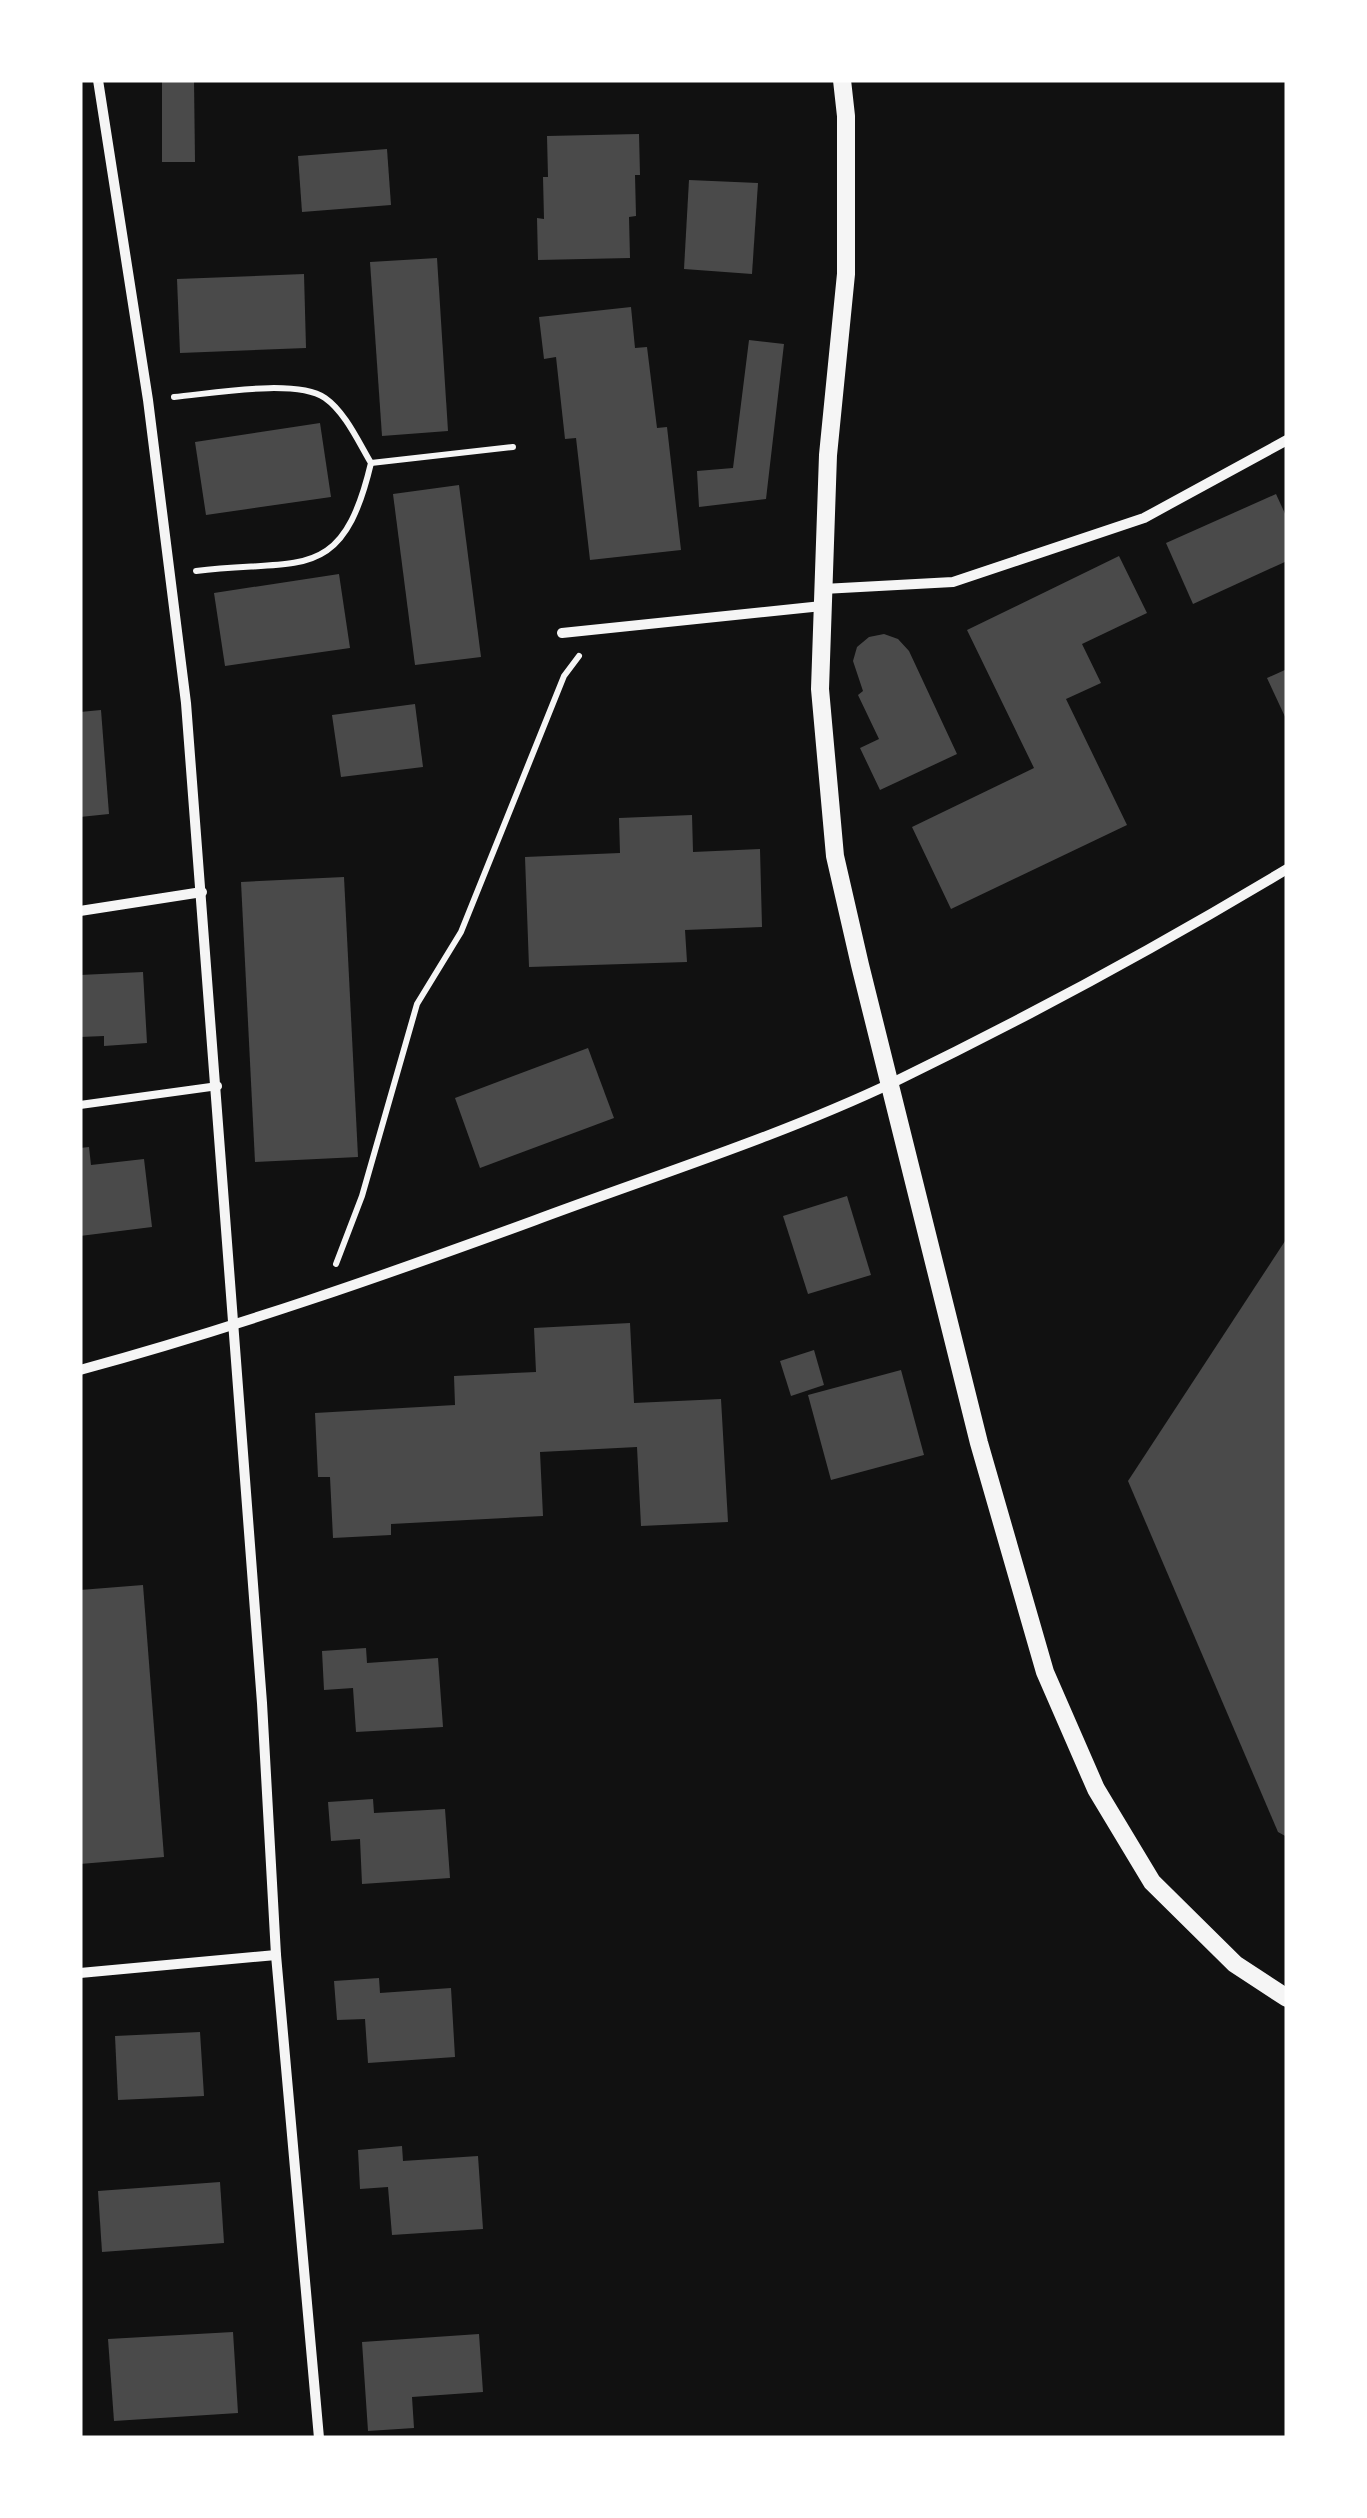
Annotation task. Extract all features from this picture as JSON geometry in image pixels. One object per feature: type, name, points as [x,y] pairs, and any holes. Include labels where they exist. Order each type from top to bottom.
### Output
[{"type":"street","points":[[98,80],[148,400],[186,703],[218,1086],[276,1956],[319,2438]]},
{"type":"street","points":[[842,80],[846,116],[846,274],[828,455],[820,690],[835,856],[978,1443],[1045,1672],[1096,1789],[1152,1882],[1235,1964],[1287,1998]]},
{"type":"street","points":[[562,633],[953,582],[1144,518],[1287,440]]},
{"type":"street","points":[[80,1370],[234,1328],[324,1298],[729,1148],[891,1083],[1153,950],[1287,869]]},
{"type":"street","points":[[80,912],[202,892]]},
{"type":"street","points":[[80,1972],[276,1956]]},
{"type":"lane","points":[[80,1105],[218,1086]]},
{"type":"path","points":[[148,400],[286,388],[324,396],[353,430],[371,462],[346,536],[320,556],[211,569]]},
{"type":"path","points":[[371,462],[513,447]]},
{"type":"path","points":[[324,1298],[362,1196],[417,1004],[461,932],[564,676],[597,631]]},
{"type":"building","points":[[162,80],[194,80],[195,162],[162,162]]},
{"type":"building","points":[[639,134],[636,216],[629,217],[630,258],[538,260],[537,218],[544,219],[547,136]]},
{"type":"building","points":[[387,149],[391,205],[302,212],[298,156]]},
{"type":"building","points":[[689,180],[758,183],[752,274],[684,269]]},
{"type":"building","points":[[437,258],[448,431],[382,436],[370,262]]},
{"type":"building","points":[[304,274],[306,348],[180,353],[177,279]]},
{"type":"building","points":[[631,307],[635,348],[647,347],[657,428],[667,427],[681,550],[590,560],[576,438],[565,439],[556,357],[544,359],[539,317]]},
{"type":"building","points":[[749,340],[784,344],[766,499],[699,507],[697,471],[733,468]]},
{"type":"building","points":[[320,423],[331,497],[206,515],[195,442]]},
{"type":"building","points":[[459,485],[481,657],[415,665],[393,494]]},
{"type":"building","points":[[1276,494],[1287,518],[1287,561],[1193,604],[1166,543]]},
{"type":"building","points":[[1119,556],[1147,613],[1082,644],[1101,683],[1066,699],[1127,825],[951,909],[912,827],[1034,768],[967,630]]},
{"type":"building","points":[[339,574],[350,648],[225,666],[214,593]]},
{"type":"building","points":[[884,634],[898,639],[909,651],[957,754],[880,790],[860,748],[879,739],[858,695],[863,691],[853,661],[857,647],[869,637]]},
{"type":"building","points":[[1287,669],[1287,721],[1267,678]]},
{"type":"building","points":[[415,704],[423,767],[341,777],[332,715]]},
{"type":"building","points":[[101,710],[109,814],[80,817],[80,712]]},
{"type":"building","points":[[692,815],[693,852],[760,849],[762,927],[685,930],[687,962],[529,967],[525,857],[620,853],[619,818]]},
{"type":"building","points":[[344,877],[358,1157],[255,1162],[241,882]]},
{"type":"building","points":[[143,972],[147,1043],[104,1046],[104,1036],[80,1037],[80,975]]},
{"type":"building","points":[[588,1048],[614,1118],[480,1168],[455,1098]]},
{"type":"building","points":[[89,1147],[91,1165],[144,1159],[152,1227],[80,1236],[80,1148]]},
{"type":"building","points":[[847,1196],[871,1275],[808,1294],[783,1216]]},
{"type":"building","points":[[1287,1238],[1287,1837],[1278,1832],[1128,1481]]},
{"type":"building","points":[[630,1323],[634,1403],[721,1399],[728,1522],[641,1526],[637,1447],[540,1452],[543,1516],[391,1524],[391,1535],[333,1538],[330,1477],[318,1477],[315,1413],[455,1405],[454,1376],[536,1372],[534,1328]]},
{"type":"building","points":[[814,1350],[824,1385],[791,1396],[780,1361]]},
{"type":"building","points":[[901,1370],[924,1455],[831,1480],[808,1395]]},
{"type":"building","points":[[143,1585],[164,1857],[80,1864],[80,1590]]},
{"type":"building","points":[[366,1648],[367,1663],[438,1658],[443,1727],[356,1732],[353,1688],[324,1690],[322,1651]]},
{"type":"building","points":[[373,1799],[374,1813],[445,1809],[450,1878],[362,1884],[360,1839],[331,1841],[328,1802]]},
{"type":"building","points":[[379,1978],[380,1993],[451,1988],[455,2057],[368,2063],[365,2019],[337,2020],[334,1981]]},
{"type":"building","points":[[200,2032],[204,2096],[118,2100],[115,2036]]},
{"type":"building","points":[[402,2146],[403,2161],[478,2156],[483,2229],[392,2235],[388,2187],[360,2189],[358,2150]]},
{"type":"building","points":[[220,2182],[224,2243],[102,2252],[98,2191]]},
{"type":"building","points":[[233,2332],[238,2413],[114,2421],[108,2339]]},
{"type":"building","points":[[479,2334],[483,2392],[412,2397],[414,2428],[368,2431],[362,2342]]}]
